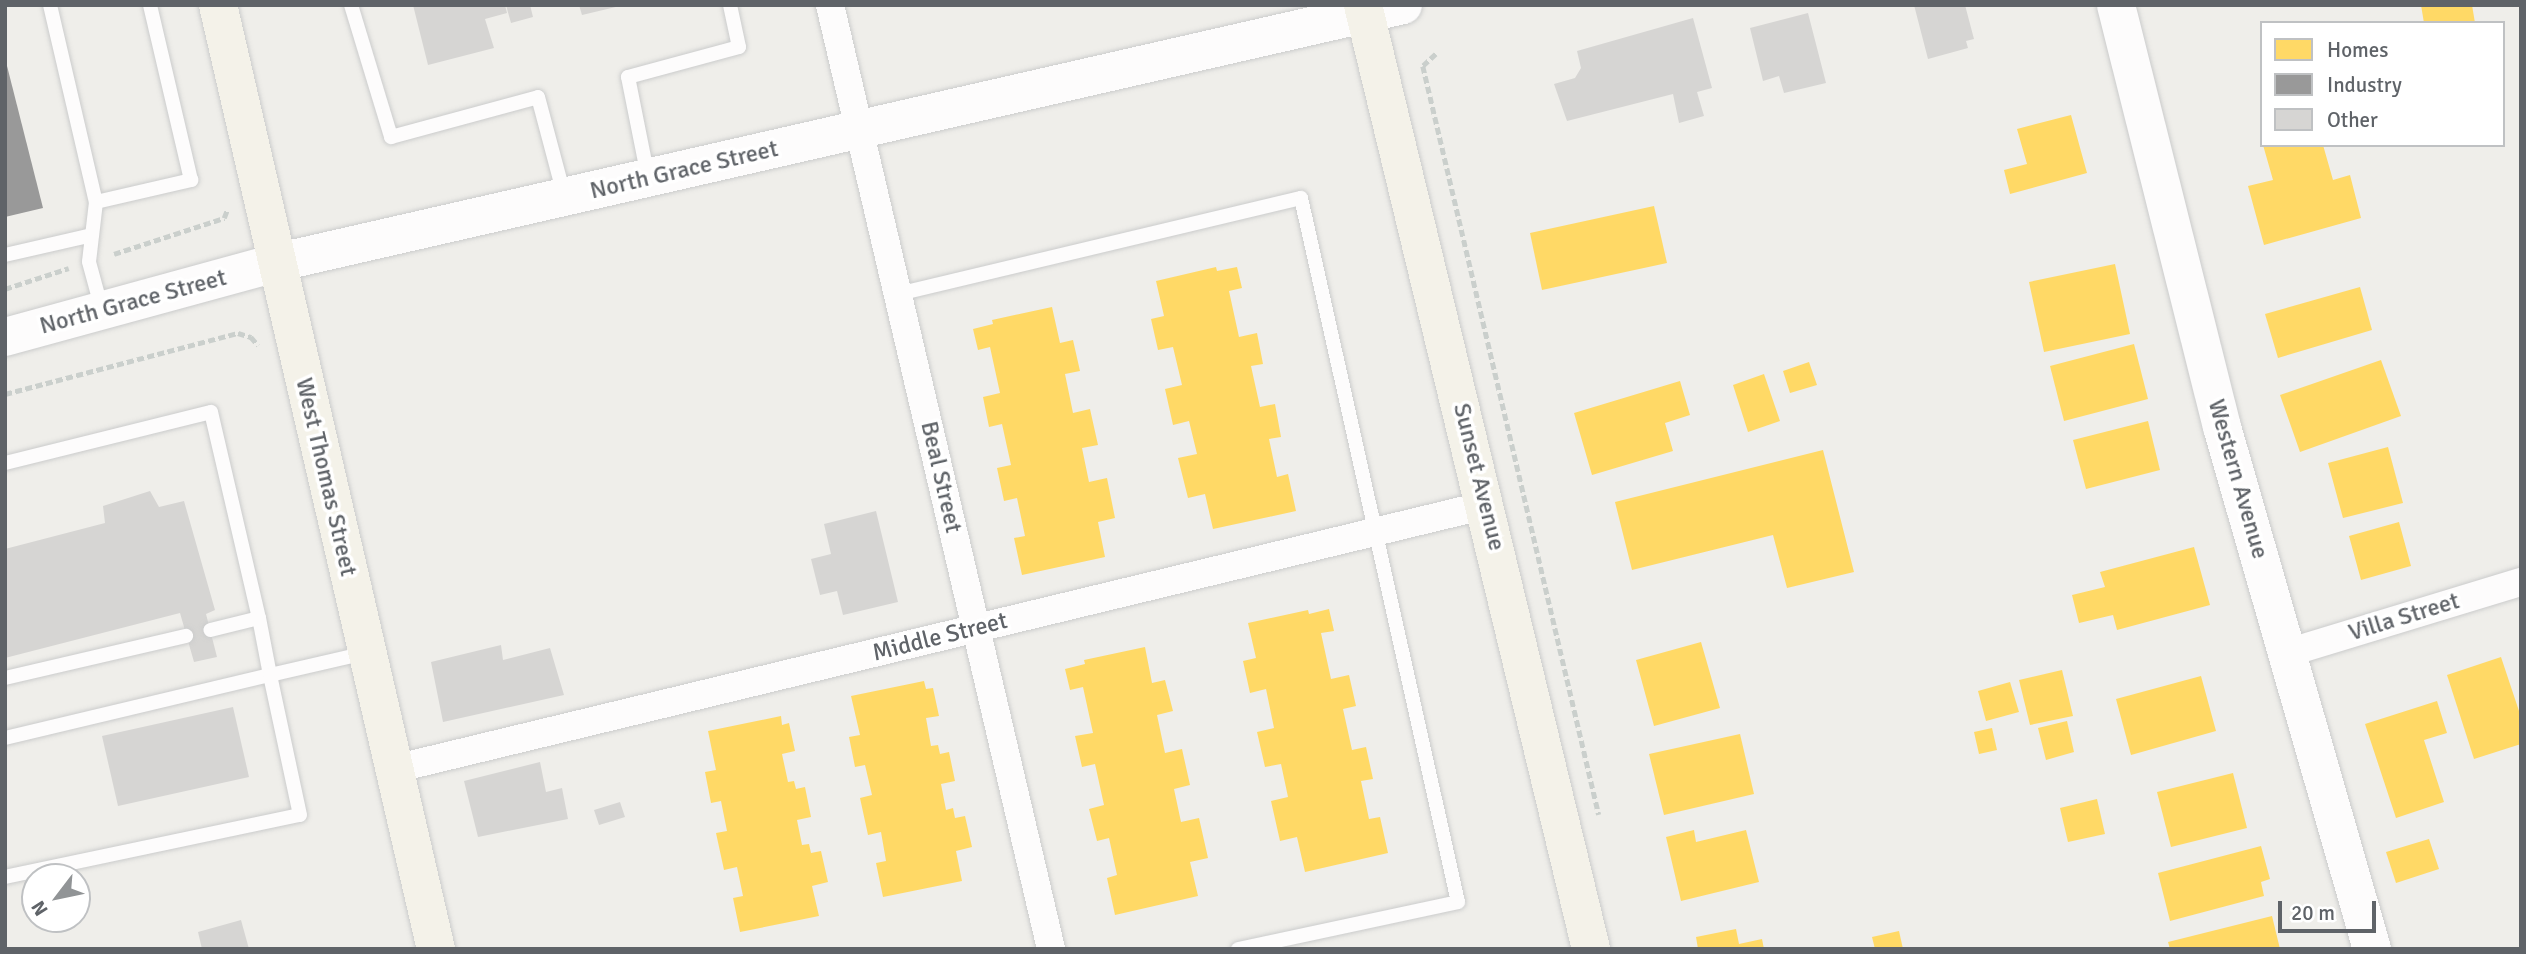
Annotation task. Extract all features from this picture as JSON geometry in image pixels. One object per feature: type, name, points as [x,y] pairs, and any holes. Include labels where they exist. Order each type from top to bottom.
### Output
[{"type":"main road","name":"West Thomas Street","points":[[218,5],[275,263],[436,949]]},
{"type":"main road","name":"North Grace Street","points":[[5,337],[275,263],[860,131],[1364,9],[1403,5]]},
{"type":"main road","name":"Western Avenue","points":[[2116,5],[2222,426],[2372,949]]},
{"type":"main road","name":"Sunset Avenue","points":[[1364,9],[1486,505],[1591,949]]},
{"type":"street","name":"Beal Street","points":[[830,5],[1051,949]]},
{"type":"street","name":"Middle Street","points":[[394,769],[1486,505]]},
{"type":"street","name":"Villa Street","points":[[2287,653],[2521,582]]},
{"type":"lane","points":[[50,5],[96,202],[89,262],[102,311]]},
{"type":"lane","points":[[96,202],[191,180],[150,5]]},
{"type":"lane","points":[[351,5],[391,137],[538,97],[564,197]]},
{"type":"lane","points":[[648,178],[628,77],[740,47],[733,6]]},
{"type":"lane","points":[[898,294],[1301,198],[1458,902],[1238,949]]},
{"type":"lane","points":[[5,255],[92,235]]},
{"type":"lane","points":[[5,463],[211,412],[259,618],[300,815],[5,877]]},
{"type":"lane","points":[[210,630],[259,618]]},
{"type":"lane","points":[[5,678],[186,636]]},
{"type":"lane","points":[[5,738],[366,652]]},
{"type":"path","points":[[1436,54],[1423,66],[1601,827]]},
{"type":"building: Homes","points":[[2421,5],[2472,5],[2475,21],[2424,21]]},
{"type":"building: Homes","points":[[2071,115],[2087,173],[2010,194],[2004,170],[2027,164],[2017,129]]},
{"type":"building: Homes","points":[[2264,147],[2324,147],[2333,180],[2350,175],[2361,218],[2264,245],[2248,186],[2273,180]]},
{"type":"building: Homes","points":[[1654,206],[1667,263],[1542,290],[1530,233]]},
{"type":"building: Homes","points":[[2115,264],[2130,334],[2044,352],[2029,282]]},
{"type":"building: Homes","points":[[1216,267],[1217,271],[1237,267],[1242,288],[1229,291],[1239,337],[1257,333],[1263,364],[1251,366],[1260,407],[1275,404],[1281,437],[1269,439],[1277,477],[1288,474],[1296,511],[1213,529],[1205,494],[1188,498],[1178,458],[1197,454],[1189,421],[1173,425],[1165,389],[1182,385],[1173,347],[1158,350],[1151,319],[1164,316],[1156,281]]},
{"type":"building: Homes","points":[[2360,287],[2372,330],[2278,358],[2265,314]]},
{"type":"building: Homes","points":[[1052,307],[1060,343],[1073,340],[1080,371],[1065,374],[1073,413],[1090,409],[1098,445],[1082,448],[1089,482],[1107,478],[1115,518],[1098,522],[1105,557],[1022,575],[1014,538],[1025,536],[1017,498],[1004,501],[997,468],[1011,465],[1002,424],[989,427],[983,397],[1000,393],[990,347],[978,350],[973,329],[993,324],[992,320]]},
{"type":"building: Homes","points":[[2134,344],[2148,399],[2064,421],[2050,366]]},
{"type":"building: Homes","points":[[2381,360],[2401,416],[2300,452],[2280,395]]},
{"type":"building: Homes","points":[[1809,362],[1817,385],[1790,393],[1783,371]]},
{"type":"building: Homes","points":[[1764,374],[1780,421],[1748,432],[1733,385]]},
{"type":"building: Homes","points":[[1680,381],[1690,415],[1665,423],[1673,451],[1592,475],[1574,413]]},
{"type":"building: Homes","points":[[2148,421],[2160,470],[2086,489],[2073,440]]},
{"type":"building: Homes","points":[[2388,447],[2403,503],[2343,518],[2328,463]]},
{"type":"building: Homes","points":[[1823,450],[1854,572],[1787,588],[1773,535],[1632,570],[1615,502]]},
{"type":"building: Homes","points":[[2399,522],[2411,566],[2361,580],[2349,536]]},
{"type":"building: Homes","points":[[2194,547],[2210,605],[2117,630],[2113,615],[2079,623],[2072,595],[2105,587],[2100,572]]},
{"type":"building: Homes","points":[[1329,609],[1334,631],[1321,633],[1331,679],[1349,675],[1356,706],[1343,709],[1352,750],[1366,747],[1373,779],[1361,781],[1369,819],[1380,817],[1388,853],[1305,872],[1297,837],[1280,841],[1271,801],[1288,797],[1281,764],[1265,767],[1257,732],[1274,728],[1266,689],[1250,693],[1243,661],[1256,658],[1248,623],[1308,610],[1309,614]]},
{"type":"building: Homes","points":[[1701,642],[1720,708],[1654,726],[1636,660]]},
{"type":"building: Homes","points":[[1145,647],[1152,683],[1165,680],[1173,711],[1157,715],[1165,753],[1182,749],[1190,785],[1174,789],[1181,822],[1199,818],[1208,858],[1190,862],[1198,896],[1115,915],[1107,878],[1117,875],[1109,838],[1097,841],[1089,809],[1104,805],[1095,764],[1082,767],[1075,736],[1093,733],[1083,687],[1070,690],[1065,669],[1085,664],[1084,660]]},
{"type":"building: Homes","points":[[2501,657],[2521,717],[2521,744],[2474,759],[2447,675]]},
{"type":"building: Homes","points":[[2062,670],[2073,716],[2030,725],[2019,680]]},
{"type":"building: Homes","points":[[2201,676],[2216,731],[2131,755],[2116,699]]},
{"type":"building: Homes","points":[[924,681],[926,689],[933,688],[939,716],[926,718],[931,746],[938,745],[940,754],[949,752],[955,781],[941,784],[946,810],[953,808],[955,818],[965,816],[972,847],[956,851],[962,881],[883,897],[876,863],[886,861],[881,832],[868,835],[860,798],[872,795],[865,765],[855,767],[849,737],[860,735],[851,696]]},
{"type":"building: Homes","points":[[2010,682],[2019,712],[1986,721],[1978,691]]},
{"type":"building: Homes","points":[[2437,701],[2447,733],[2424,740],[2444,802],[2396,818],[2365,724]]},
{"type":"building: Homes","points":[[781,716],[782,725],[789,723],[795,751],[782,754],[788,782],[794,781],[796,789],[805,787],[811,817],[797,820],[802,845],[809,844],[811,853],[821,851],[828,882],[812,886],[819,916],[740,932],[733,898],[743,896],[737,867],[724,870],[716,833],[727,831],[721,801],[711,803],[705,772],[716,770],[708,731]]},
{"type":"building: Homes","points":[[2067,721],[2074,752],[2046,760],[2038,728]]},
{"type":"building: Homes","points":[[1992,728],[1997,750],[1979,754],[1974,732]]},
{"type":"building: Homes","points":[[1740,734],[1754,794],[1664,815],[1649,754]]},
{"type":"building: Homes","points":[[2233,773],[2247,828],[2171,847],[2157,792]]},
{"type":"building: Homes","points":[[2097,799],[2105,834],[2068,842],[2060,808]]},
{"type":"building: Homes","points":[[1694,830],[1696,842],[1746,830],[1759,882],[1681,901],[1666,837]]},
{"type":"building: Homes","points":[[2429,839],[2439,869],[2396,883],[2386,852]]},
{"type":"building: Homes","points":[[2261,846],[2270,879],[2261,882],[2264,896],[2170,921],[2158,873]]},
{"type":"building: Homes","points":[[2272,916],[2280,949],[2170,949],[2168,942]]},
{"type":"building: Homes","points":[[1736,929],[1739,944],[1762,939],[1764,949],[1698,949],[1696,937]]},
{"type":"building: Homes","points":[[1899,931],[1903,949],[1875,949],[1872,937]]},
{"type":"building: Industry","points":[[5,58],[43,208],[5,217]]},
{"type":"building: Other","points":[[413,5],[505,5],[507,13],[485,19],[494,48],[428,65]]},
{"type":"building: Other","points":[[506,5],[530,5],[533,17],[511,23]]},
{"type":"building: Other","points":[[579,5],[620,5],[620,6],[582,15]]},
{"type":"building: Other","points":[[1914,5],[1965,5],[1974,39],[1966,41],[1968,48],[1928,59]]},
{"type":"building: Other","points":[[1808,13],[1826,83],[1784,93],[1779,76],[1763,81],[1750,28]]},
{"type":"building: Other","points":[[1693,18],[1712,88],[1697,92],[1704,116],[1679,123],[1673,94],[1567,121],[1554,84],[1575,78],[1581,68],[1577,51]]},
{"type":"building: Other","points":[[150,491],[159,507],[184,501],[215,610],[206,614],[217,657],[194,662],[180,613],[5,658],[5,549],[105,523],[103,506]]},
{"type":"building: Other","points":[[876,511],[898,602],[843,615],[837,591],[820,595],[811,559],[831,554],[824,524]]},
{"type":"building: Other","points":[[501,645],[503,660],[550,648],[564,695],[443,722],[431,662]]},
{"type":"building: Other","points":[[233,707],[249,777],[118,806],[102,736]]},
{"type":"building: Other","points":[[540,762],[546,792],[562,788],[568,819],[478,837],[464,781]]},
{"type":"building: Other","points":[[620,802],[625,817],[599,825],[594,810]]},
{"type":"building: Other","points":[[241,920],[249,949],[202,949],[198,932]]}]
